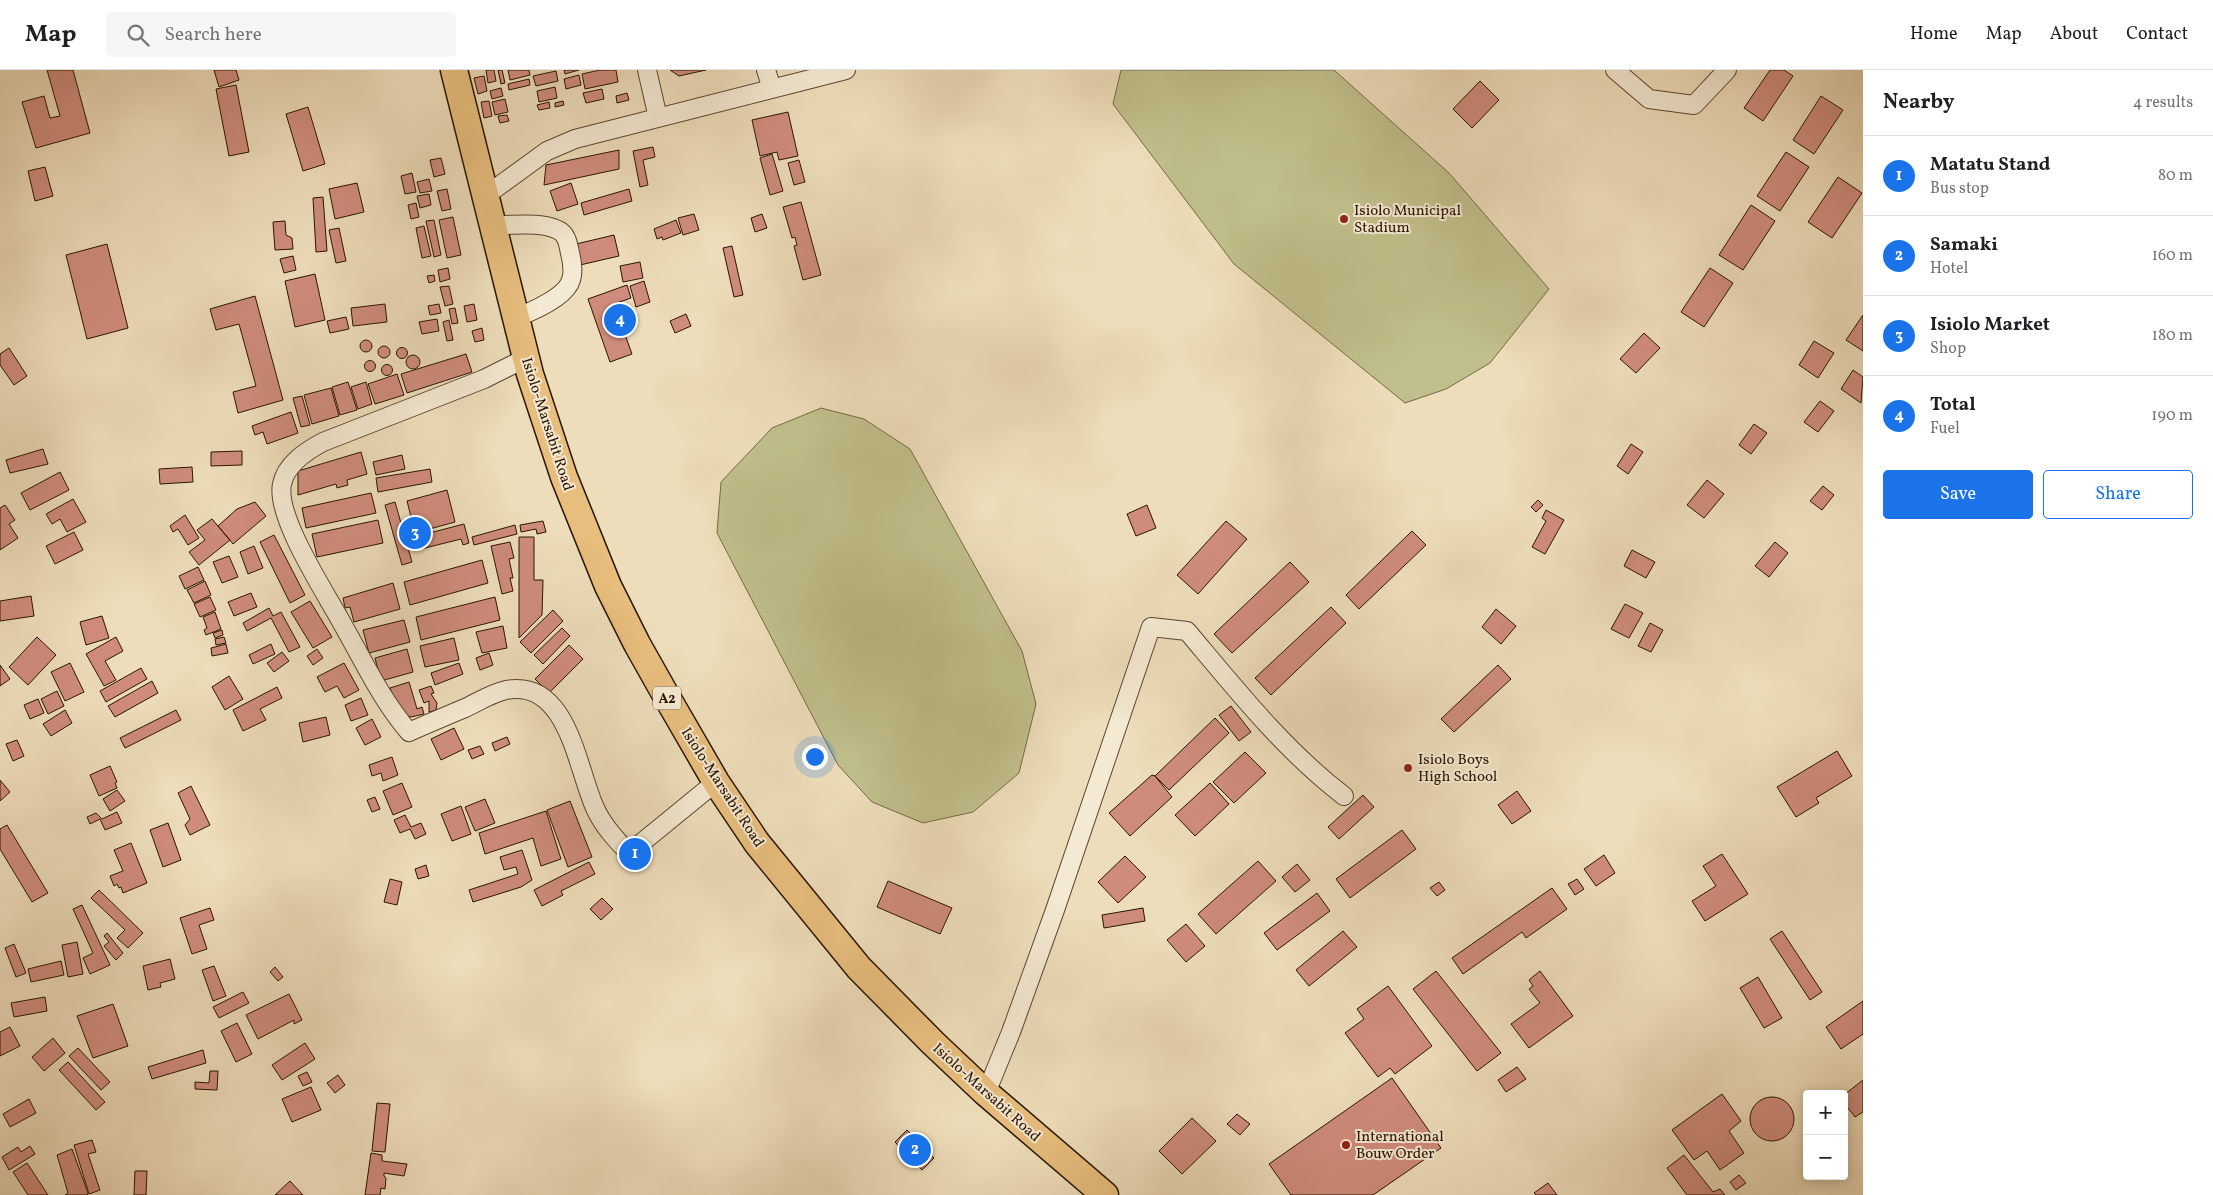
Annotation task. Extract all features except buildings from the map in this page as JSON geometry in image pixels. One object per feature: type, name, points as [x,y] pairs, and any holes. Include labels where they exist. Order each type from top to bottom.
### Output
[{"type":"highway","name":"Isiolo-Marsabit Road","points":[[454,70],[515,318],[564,476],[608,586],[637,644],[716,782],[746,827],[785,879],[859,968],[933,1043],[986,1093],[1105,1195]]},
{"type":"street","points":[[647,70],[658,118]]},
{"type":"street","points":[[766,70],[772,89]]},
{"type":"street","points":[[485,196],[539,156],[561,144],[846,70]]},
{"type":"street","points":[[1615,70],[1649,99],[1694,105],[1727,70]]},
{"type":"street","points":[[492,225],[553,228],[564,234],[568,244],[572,275],[570,284],[534,311],[515,318]]},
{"type":"street","points":[[526,358],[484,379],[323,442],[299,457],[285,476],[282,485],[284,506],[297,541],[374,682],[409,732],[506,690],[529,689],[538,694],[557,712],[564,723],[572,739],[596,809],[609,832],[629,853],[716,782]]},
{"type":"street","points":[[986,1093],[1012,1032],[1152,627],[1187,631],[1240,694],[1311,766],[1344,796]]},
{"type":"shaded area","name":"Isiolo Municipal Stadium","points":[[1121,70],[1334,70],[1449,173],[1549,289],[1490,363],[1446,389],[1405,403],[1234,264],[1113,104]]},
{"type":"shaded area","points":[[821,408],[864,419],[910,449],[1022,651],[1036,704],[1019,773],[973,812],[923,823],[872,802],[838,765],[717,533],[721,482],[772,428]]},
{"type":"place","name":"Isiolo Municipal Stadium","points":[[1344,219]]},
{"type":"place","name":"Total","points":[[620,320]]},
{"type":"place","name":"Isiolo Market","points":[[415,533]]},
{"type":"place","name":"Isiolo Boys High School","points":[[1408,768]]},
{"type":"place","name":"Matatu Stand","points":[[635,854]]},
{"type":"place","name":"International Bouw Order","points":[[1346,1145]]},
{"type":"place","name":"Samaki","points":[[915,1150]]}]
